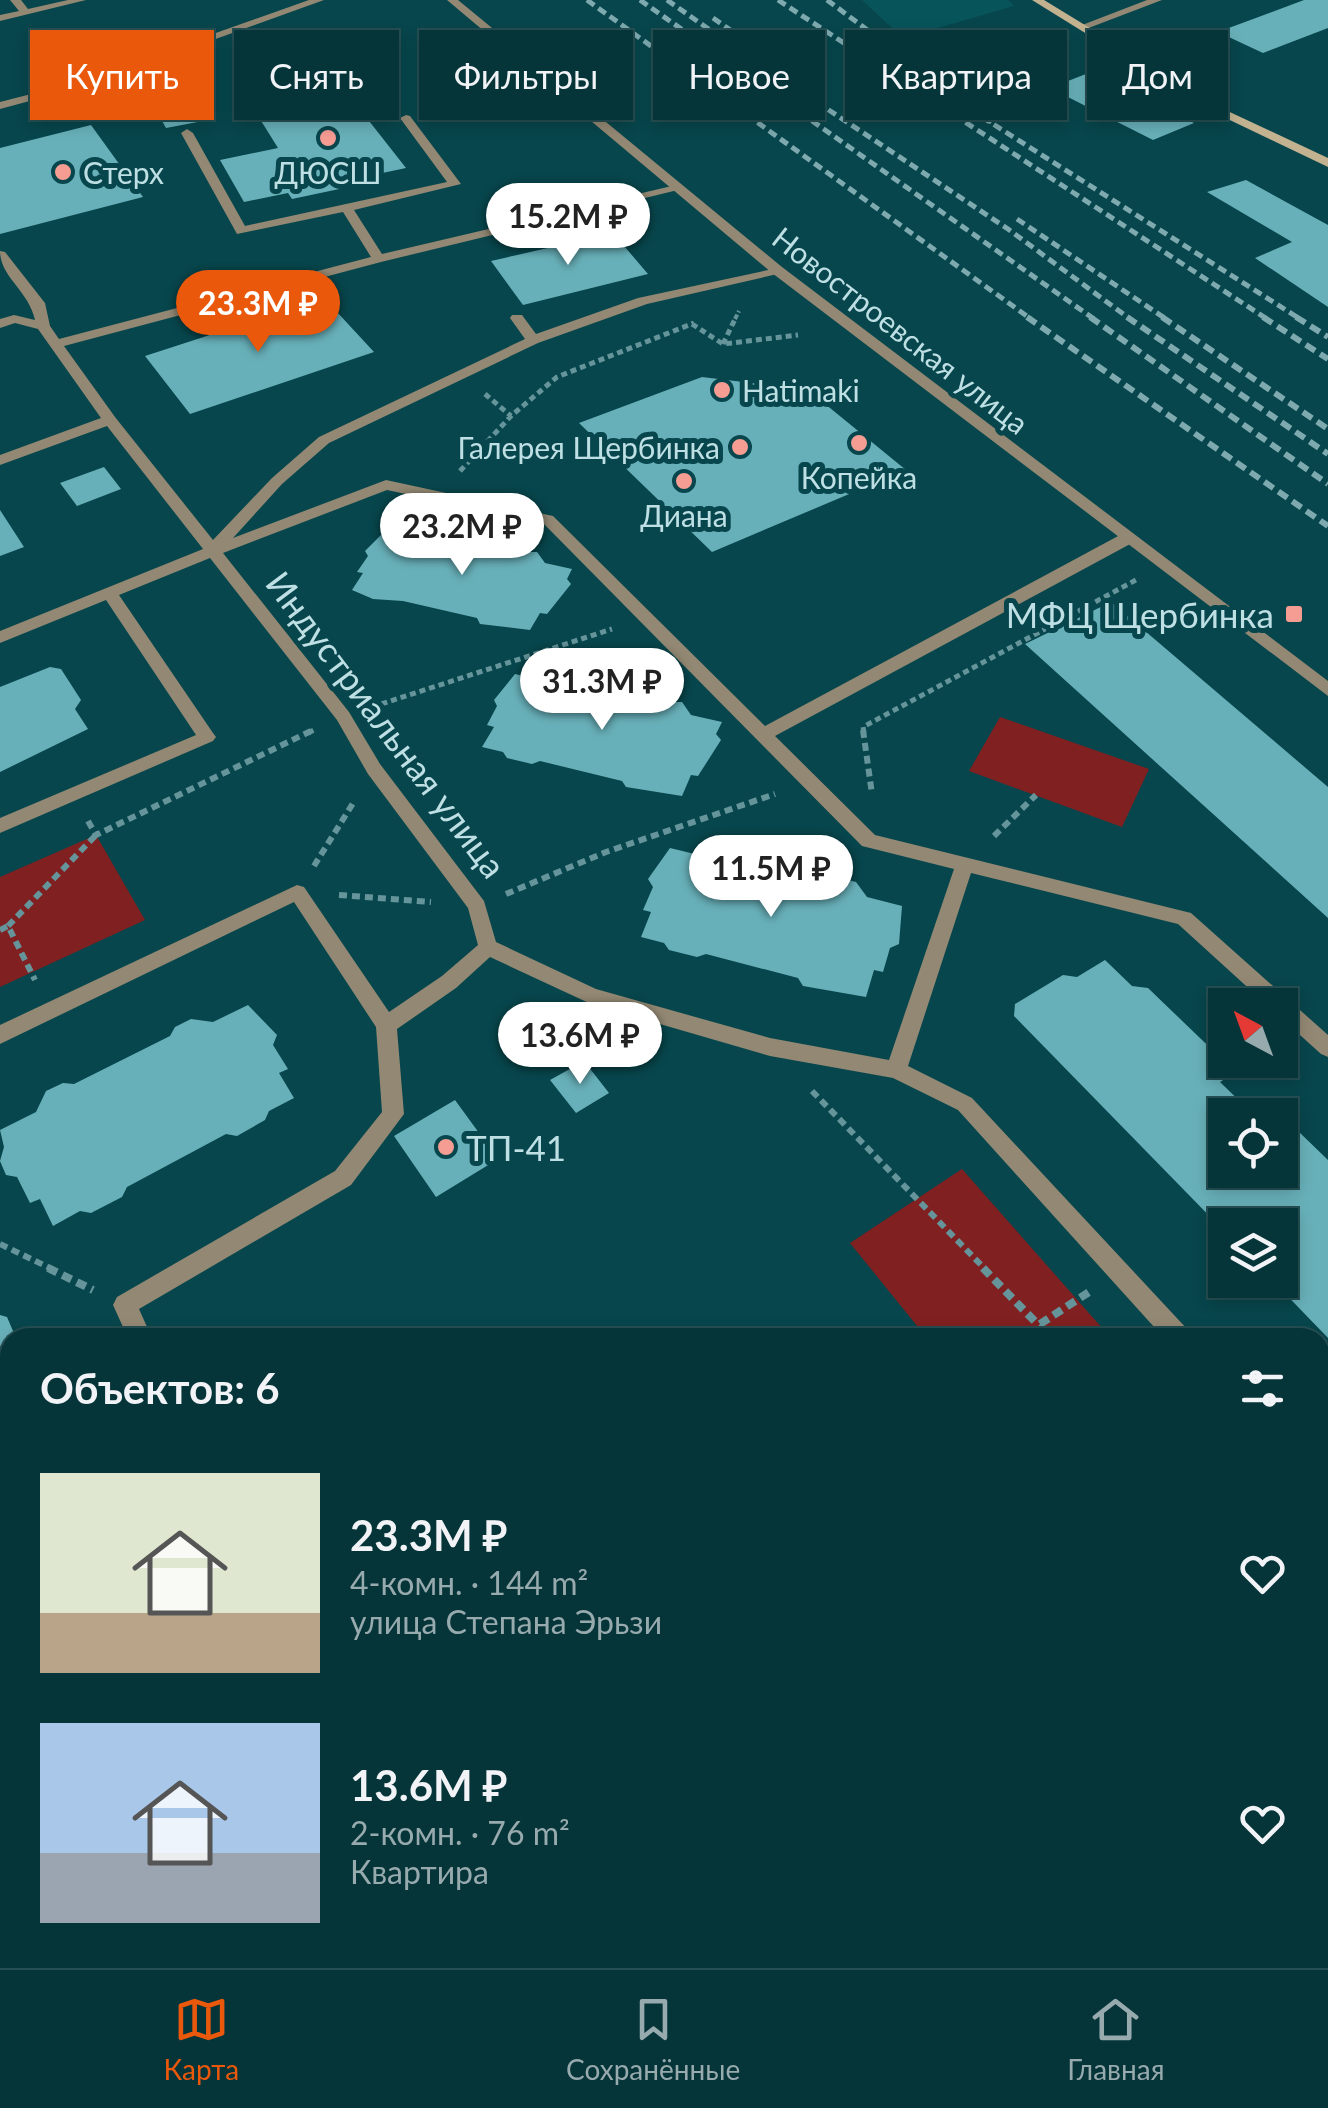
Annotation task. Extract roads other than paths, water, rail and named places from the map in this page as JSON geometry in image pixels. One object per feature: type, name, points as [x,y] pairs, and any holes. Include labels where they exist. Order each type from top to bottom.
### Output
[{"type":"main road","points":[[1037,0],[1215,108],[1328,163]]},
{"type":"street","points":[[15,0],[26,13]]},
{"type":"street","points":[[0,18],[81,0]]},
{"type":"street","points":[[0,106],[78,85],[319,0]]},
{"type":"street","name":"Новостроевская улица","points":[[452,0],[777,270],[1328,690]]},
{"type":"street","points":[[1082,27],[1156,0]]},
{"type":"street","points":[[187,134],[241,231],[456,184],[406,118]]},
{"type":"street","points":[[55,344],[380,259],[676,189]]},
{"type":"street","points":[[346,208],[380,259]]},
{"type":"street","name":"Индустриальная улица","points":[[0,255],[38,303],[43,326],[110,420],[343,716],[374,770],[476,906],[488,947]]},
{"type":"street","points":[[211,552],[277,481],[324,440],[533,340],[643,301],[777,270]]},
{"type":"street","points":[[518,318],[533,340]]},
{"type":"street","points":[[0,324],[14,319],[43,326]]},
{"type":"street","points":[[0,460],[110,420]]},
{"type":"street","points":[[0,636],[386,485],[548,519],[869,841],[1184,918],[1328,1048]]},
{"type":"street","points":[[763,736],[1126,538]]},
{"type":"street","points":[[0,826],[206,737],[110,594]]},
{"type":"street","points":[[896,1070],[964,866]]},
{"type":"street","points":[[0,1035],[297,892],[386,1026],[393,1114],[343,1178],[125,1305],[135,1328]]},
{"type":"street","points":[[386,1026],[449,982],[488,947],[591,996],[770,1047],[896,1070],[964,1104],[1171,1328]]},
{"type":"railway","points":[[587,0],[1031,319]]},
{"type":"railway","points":[[640,0],[1094,319]]},
{"type":"railway","points":[[667,0],[710,30]]},
{"type":"railway","points":[[778,0],[1267,319]]},
{"type":"railway","points":[[827,0],[994,124]]},
{"type":"railway","points":[[713,18],[730,30]]},
{"type":"railway","points":[[825,108],[1008,229],[1130,319]]},
{"type":"railway","points":[[987,120],[1300,319]]},
{"type":"railway","points":[[1017,219],[1166,319]]},
{"type":"railway","points":[[1027,317],[1328,526]]},
{"type":"railway","points":[[1090,317],[1328,484]]},
{"type":"railway","points":[[1127,317],[1328,454]]},
{"type":"railway","points":[[1162,317],[1328,429]]},
{"type":"railway","points":[[1263,317],[1328,359]]},
{"type":"railway","points":[[1296,317],[1328,337]]},
{"type":"place","name":"ДЮСШ","points":[[328,138]]},
{"type":"place","name":"Стерх","points":[[63,172]]},
{"type":"place","name":"Hatimaki","points":[[722,390]]},
{"type":"place","name":"Копейка","points":[[859,443]]},
{"type":"place","name":"Галерея Щербинка","points":[[740,447]]},
{"type":"place","name":"Диана","points":[[684,481]]},
{"type":"place","name":"МФЦ Щербинка","points":[[1294,614]]},
{"type":"place","name":"ТП-41","points":[[446,1147]]}]
